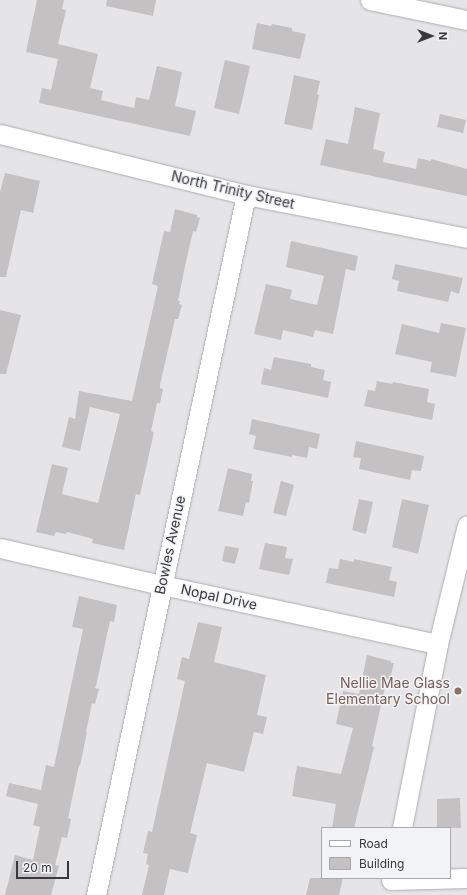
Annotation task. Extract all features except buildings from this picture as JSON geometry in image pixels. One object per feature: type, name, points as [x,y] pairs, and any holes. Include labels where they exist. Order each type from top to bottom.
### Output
[{"type":"street","points":[[370,0],[467,20]]},
{"type":"street","name":"North Trinity Street","points":[[0,134],[246,196],[467,238]]},
{"type":"street","name":"Bowles Avenue","points":[[96,895],[246,196]]},
{"type":"street","points":[[402,827],[438,644],[467,525]]},
{"type":"street","name":"Nopal Drive","points":[[0,548],[162,585],[438,644]]},
{"type":"street","points":[[390,884],[467,878]]},
{"type":"place","name":"Nellie Mae Glass Elementary School","points":[[458,691]]}]
